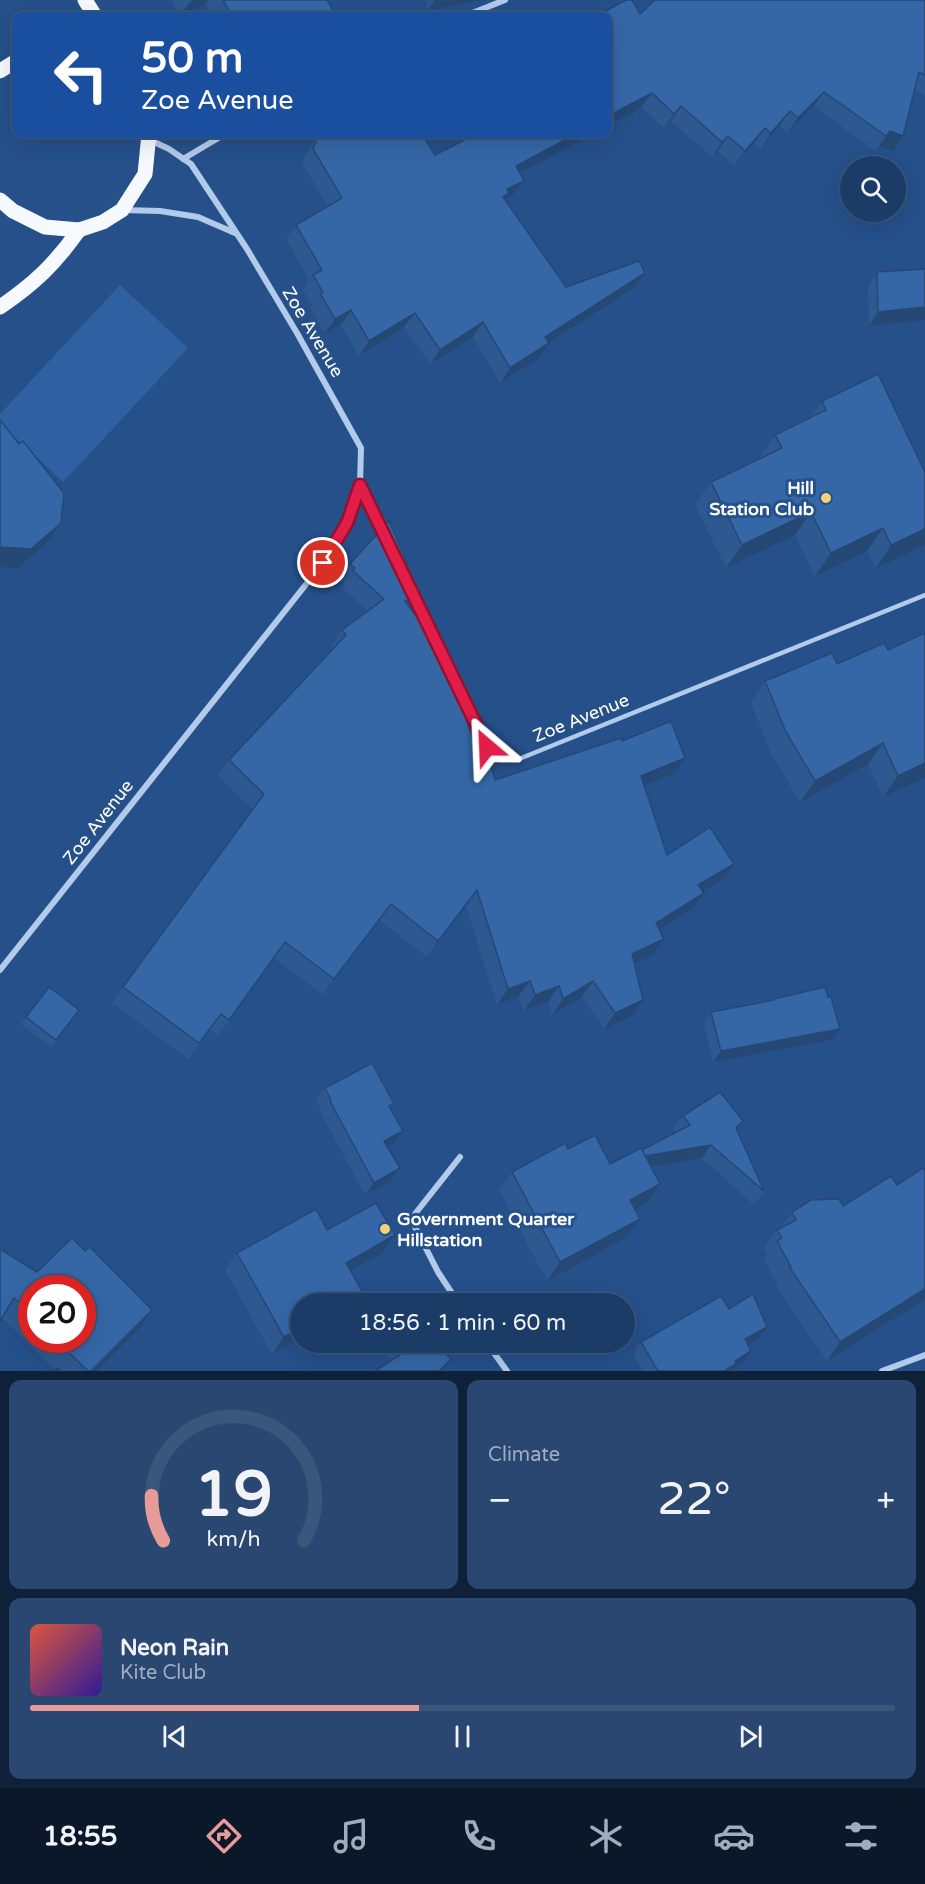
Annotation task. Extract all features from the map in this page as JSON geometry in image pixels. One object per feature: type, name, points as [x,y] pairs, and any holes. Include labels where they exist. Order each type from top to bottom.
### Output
[{"type":"main road","points":[[0,200],[13,211],[45,227],[79,230],[103,222],[122,210],[146,174],[149,138]]},
{"type":"main road","points":[[0,307],[48,270],[79,230]]},
{"type":"street","points":[[475,12],[505,0]]},
{"type":"street","name":"Zoe Avenue","points":[[0,970],[323,563],[347,523],[360,485],[361,448],[247,249],[191,164],[152,138]]},
{"type":"street","points":[[183,159],[218,138]]},
{"type":"street","points":[[122,210],[160,211],[198,217],[235,233]]},
{"type":"street","points":[[452,1293],[438,1272],[411,1219],[460,1157]]},
{"type":"street","points":[[494,1353],[507,1371]]},
{"type":"street","points":[[882,1371],[925,1355]]},
{"type":"lane","name":"Zoe Avenue","points":[[360,485],[386,537]]},
{"type":"lane","name":"Zoe Avenue","points":[[411,590],[487,747],[501,760],[519,759],[925,595]]},
{"type":"shaded area","points":[[120,285],[188,348],[63,482],[0,423],[0,414]]},
{"type":"building","points":[[223,0],[327,0],[334,12],[230,12]]},
{"type":"building","points":[[626,0],[632,0],[640,14],[655,0],[925,0],[925,75],[919,72],[903,136],[890,131],[886,136],[824,92],[798,118],[790,111],[771,133],[765,128],[745,151],[728,136],[722,142],[681,106],[674,114],[652,93],[612,114],[612,12],[604,12]]},
{"type":"building","points":[[317,138],[424,138],[435,155],[468,138],[568,138],[516,166],[524,181],[507,189],[509,193],[503,197],[566,287],[639,261],[645,273],[545,337],[549,343],[510,368],[483,322],[440,350],[415,313],[369,341],[351,310],[335,319],[313,275],[322,270],[296,225],[342,198],[313,149]]},
{"type":"building","points":[[925,269],[925,307],[878,312],[877,272]]},
{"type":"building","points":[[878,374],[925,472],[925,529],[891,545],[883,528],[831,553],[811,512],[742,545],[711,482],[782,448],[775,435],[826,410],[822,401]]},
{"type":"building","points":[[0,420],[19,444],[23,441],[64,493],[61,523],[31,549],[0,546]]},
{"type":"building","points":[[389,521],[419,596],[405,601],[442,651],[473,738],[482,736],[495,780],[621,738],[622,741],[671,721],[685,758],[641,776],[667,855],[710,827],[734,864],[698,885],[704,893],[656,923],[664,939],[632,954],[643,1000],[615,1013],[593,981],[563,999],[559,986],[535,995],[530,981],[508,989],[477,890],[438,941],[391,904],[334,979],[285,942],[229,1020],[221,1014],[199,1043],[123,987],[264,794],[229,760],[346,635],[342,630],[384,599],[353,571],[355,568],[350,564]]},
{"type":"building","points":[[925,633],[925,763],[898,776],[883,743],[815,781],[786,732],[765,681],[832,653],[837,664],[884,643],[888,650]]},
{"type":"building","points":[[49,987],[79,1010],[56,1040],[26,1017]]},
{"type":"building","points":[[825,987],[828,997],[831,997],[840,1029],[721,1051],[711,1012]]},
{"type":"building","points":[[372,1063],[394,1104],[389,1106],[403,1131],[384,1141],[400,1168],[374,1183],[325,1088]]},
{"type":"building","points":[[720,1092],[743,1121],[736,1128],[764,1191],[711,1145],[645,1156],[642,1150],[690,1125],[683,1116]]},
{"type":"building","points":[[595,1135],[610,1164],[641,1148],[660,1184],[630,1200],[640,1219],[560,1262],[512,1172],[565,1143],[568,1149]]},
{"type":"building","points":[[923,1168],[925,1171],[925,1289],[840,1342],[790,1268],[777,1241],[782,1238],[777,1230],[796,1220],[792,1212],[811,1200],[839,1199],[843,1206],[891,1176],[897,1185]]},
{"type":"building","points":[[376,1203],[395,1235],[346,1263],[363,1293],[290,1293],[290,1334],[284,1337],[237,1253],[316,1209],[327,1230]]},
{"type":"building","points":[[72,1238],[85,1251],[90,1247],[152,1310],[91,1371],[88,1371],[69,1353],[96,1353],[96,1275],[18,1275],[18,1302],[14,1298],[0,1321],[0,1249],[37,1272]]},
{"type":"building","points":[[753,1294],[767,1327],[745,1339],[751,1351],[735,1361],[736,1364],[724,1371],[658,1371],[641,1342],[721,1296],[729,1309]]},
{"type":"building","points":[[403,1353],[444,1353],[451,1359],[439,1371],[375,1371]]},
{"type":"place","name":"Hill Station Club","points":[[826,498]]},
{"type":"place","name":"Government Quarter Hillstation","points":[[385,1229]]},
{"type":"route","points":[[323,563],[347,523],[360,485],[487,747]]}]
